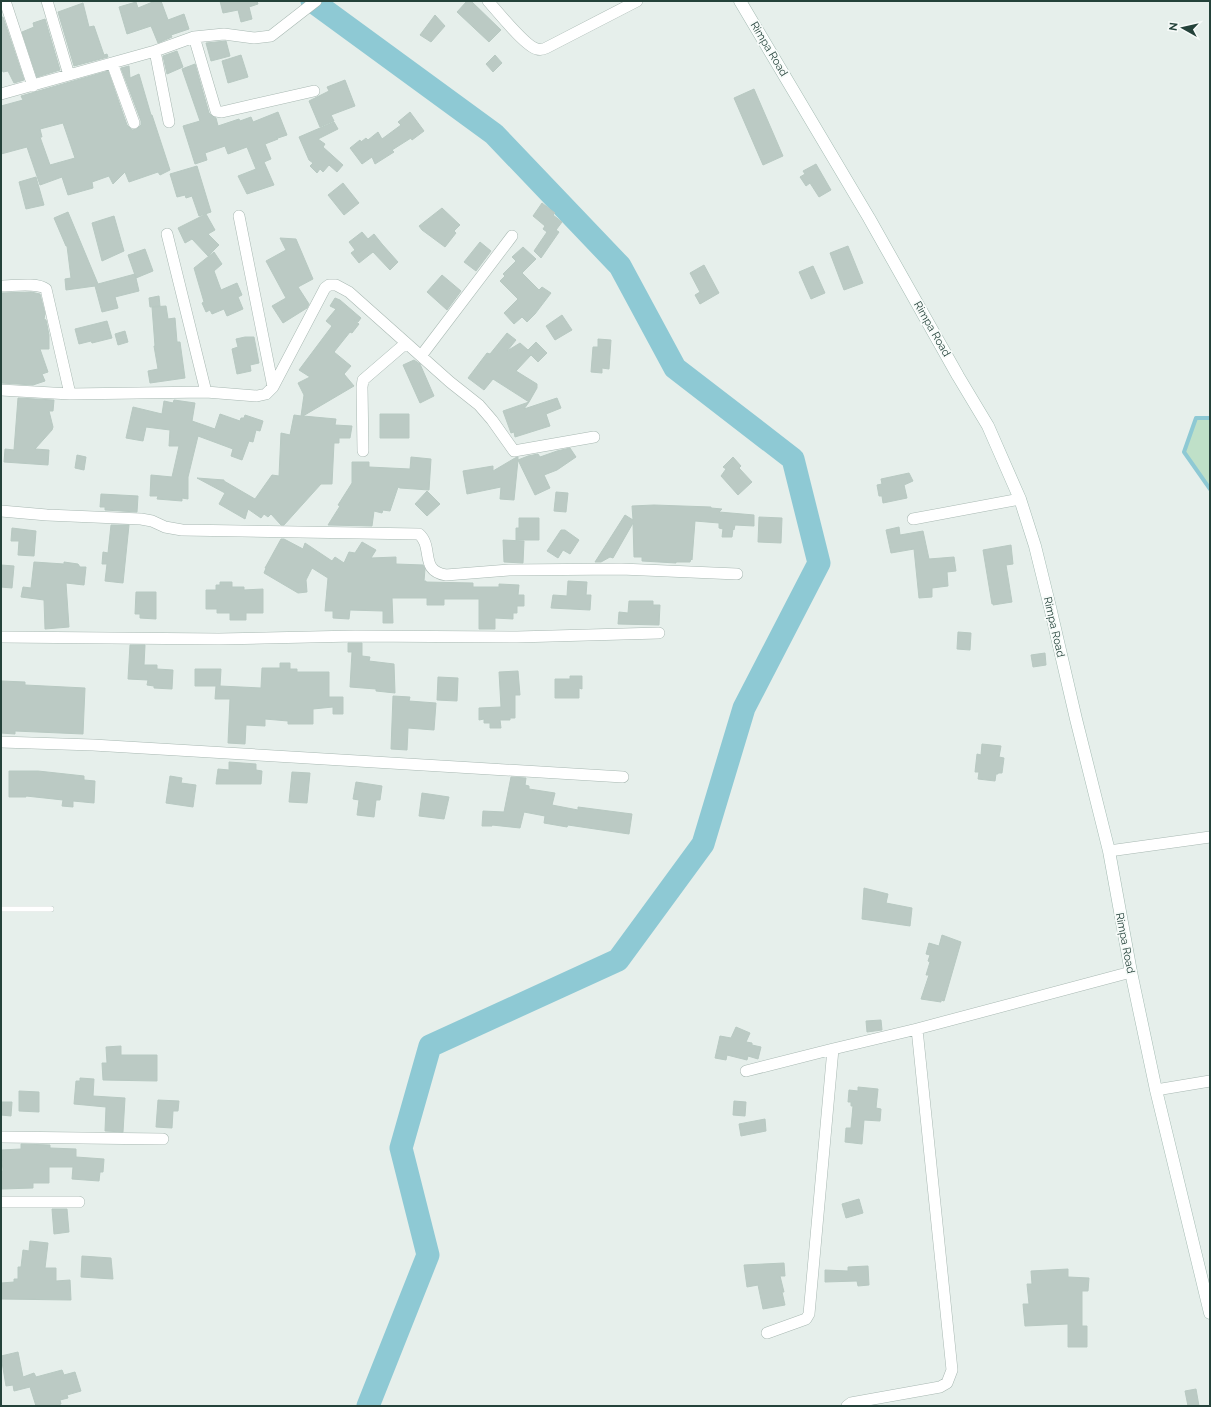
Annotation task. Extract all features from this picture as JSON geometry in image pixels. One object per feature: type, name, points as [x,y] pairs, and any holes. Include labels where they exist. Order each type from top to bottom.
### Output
[{"type":"street","points":[[5,1],[32,86]]},
{"type":"street","points":[[47,1],[69,75]]},
{"type":"street","points":[[1,94],[154,51],[194,37],[224,34],[254,38],[271,36],[316,1]]},
{"type":"street","points":[[488,1],[521,37],[537,50],[546,48],[637,1]]},
{"type":"street","name":"Rimpa Road","points":[[740,1],[869,218],[958,376],[988,426],[1020,499],[1048,599],[1108,851],[1131,972],[1156,1090],[1210,1313]]},
{"type":"street","points":[[194,37],[216,111],[222,112],[314,90]]},
{"type":"street","points":[[154,51],[169,122]]},
{"type":"street","points":[[112,62],[134,123]]},
{"type":"street","points":[[239,216],[273,387]]},
{"type":"street","points":[[167,234],[206,392]]},
{"type":"street","points":[[421,356],[512,236]]},
{"type":"street","points":[[1,286],[28,285],[42,286],[46,289],[70,394]]},
{"type":"street","points":[[1,390],[70,394],[206,392],[257,396],[266,394],[273,387],[325,288],[329,285],[336,285],[349,292],[479,405],[492,420],[514,451],[594,437]]},
{"type":"street","points":[[363,451],[363,380],[406,343]]},
{"type":"street","points":[[913,519],[1020,499]]},
{"type":"street","points":[[1,511],[47,515],[141,519],[165,527],[182,530],[419,534],[423,538],[428,562],[432,569],[438,574],[446,575],[510,570],[621,569],[737,574]]},
{"type":"street","points":[[1,637],[220,639],[659,633]]},
{"type":"street","points":[[1,742],[93,744],[622,777]]},
{"type":"street","points":[[1108,851],[1210,838]]},
{"type":"street","points":[[746,1072],[917,1029],[1131,972]]},
{"type":"street","points":[[847,1406],[851,1403],[940,1387],[947,1383],[952,1370],[917,1029]]},
{"type":"street","points":[[767,1332],[806,1320],[809,1314],[833,1049]]},
{"type":"street","points":[[1156,1090],[1210,1081]]},
{"type":"street","points":[[1,1137],[163,1139]]},
{"type":"street","points":[[1,1202],[79,1202]]},
{"type":"lane","points":[[1,909],[51,908]]},
{"type":"green space","points":[[1196,418],[1210,418],[1210,489],[1184,452]]},
{"type":"building","points":[[155,1],[161,1],[168,20],[184,14],[189,29],[171,35],[172,37],[158,43],[151,26],[127,34],[119,7],[136,2],[138,8]]},
{"type":"building","points":[[220,1],[257,1],[258,4],[249,7],[252,19],[241,22],[238,10],[223,13]]},
{"type":"building","points":[[467,1],[471,1],[501,30],[489,42],[457,12]]},
{"type":"building","points":[[83,3],[89,27],[94,26],[104,55],[107,54],[108,57],[74,66],[58,12]]},
{"type":"building","points":[[435,15],[445,26],[431,42],[420,35]]},
{"type":"building","points":[[1,17],[3,17],[24,80],[14,83],[8,71],[3,72],[1,67]]},
{"type":"building","points":[[45,19],[60,70],[37,77],[22,32],[34,27],[33,23]]},
{"type":"building","points":[[226,41],[230,56],[211,61],[206,43]]},
{"type":"building","points":[[177,51],[183,67],[167,74],[163,56]]},
{"type":"building","points":[[241,55],[248,77],[228,83],[222,61]]},
{"type":"building","points":[[495,55],[502,63],[493,72],[486,64]]},
{"type":"building","points":[[195,64],[209,113],[216,118],[218,126],[239,119],[240,121],[251,117],[253,122],[278,112],[287,135],[278,138],[276,137],[278,139],[265,144],[271,159],[264,162],[274,185],[247,194],[238,176],[256,169],[247,147],[228,154],[225,146],[205,153],[207,160],[195,164],[183,126],[200,121],[182,69]]},
{"type":"building","points":[[129,66],[130,78],[139,74],[170,170],[160,175],[158,172],[129,182],[125,172],[113,184],[109,176],[92,182],[93,188],[68,195],[62,177],[40,185],[27,147],[1,154],[1,106],[23,100],[21,96],[108,71],[127,125],[132,130],[137,129],[141,125],[141,121],[121,68]],"holes":[[[63,123],[75,158],[50,165],[40,137],[42,137],[40,129]]]},
{"type":"building","points":[[345,80],[355,106],[331,115],[334,121],[320,127],[309,101],[329,91],[327,87]]},
{"type":"building","points":[[754,89],[783,156],[763,165],[734,98]]},
{"type":"building","points":[[410,112],[424,131],[412,140],[411,138],[392,150],[394,152],[375,164],[372,157],[362,164],[350,148],[360,140],[361,142],[366,138],[368,140],[378,132],[382,139],[401,125],[398,122]]},
{"type":"building","points":[[334,122],[338,129],[318,139],[325,144],[323,147],[343,165],[337,172],[329,165],[323,172],[320,169],[317,173],[310,166],[313,163],[309,160],[299,137]]},
{"type":"building","points":[[816,164],[831,190],[819,197],[810,183],[806,186],[800,177],[805,174],[803,171]]},
{"type":"building","points":[[197,166],[211,212],[199,216],[192,196],[186,198],[185,195],[177,197],[170,174]]},
{"type":"building","points":[[36,177],[44,205],[26,209],[19,182]]},
{"type":"building","points":[[343,183],[359,203],[344,215],[328,195]]},
{"type":"building","points":[[542,203],[555,213],[553,215],[562,222],[556,230],[559,232],[541,258],[534,251],[547,232],[543,229],[545,226],[533,216]]},
{"type":"building","points":[[442,208],[460,225],[454,231],[456,233],[445,247],[422,230],[419,226]]},
{"type":"building","points":[[68,212],[98,284],[135,274],[139,291],[115,297],[118,308],[102,312],[95,286],[66,290],[65,279],[71,278],[67,246],[54,218]]},
{"type":"building","points":[[206,214],[215,230],[208,234],[219,245],[208,256],[192,239],[185,243],[178,228]]},
{"type":"building","points":[[114,216],[124,251],[102,261],[92,223]]},
{"type":"building","points":[[362,232],[368,239],[374,234],[398,262],[390,270],[373,252],[359,263],[351,253],[355,250],[349,242]]},
{"type":"building","points":[[280,238],[296,239],[313,279],[298,287],[309,304],[307,308],[283,323],[272,306],[286,298],[266,261],[286,250]]},
{"type":"building","points":[[480,242],[491,251],[476,271],[464,262]]},
{"type":"building","points":[[848,246],[863,283],[844,290],[830,253]]},
{"type":"building","points":[[523,247],[536,259],[522,273],[539,290],[542,287],[551,293],[527,322],[522,317],[514,324],[504,313],[518,299],[500,281],[505,276],[503,274],[516,261],[512,257]]},
{"type":"building","points":[[145,249],[153,271],[136,278],[128,255]]},
{"type":"building","points":[[214,252],[222,264],[214,271],[221,290],[237,283],[242,295],[238,297],[243,309],[227,316],[224,309],[212,314],[210,310],[206,312],[202,303],[204,302],[194,268]]},
{"type":"building","points":[[704,265],[719,293],[700,304],[695,295],[700,292],[690,273]]},
{"type":"building","points":[[813,266],[825,293],[811,299],[799,272]]},
{"type":"building","points":[[442,275],[461,291],[447,310],[427,292]]},
{"type":"building","points":[[31,292],[40,294],[45,314],[44,319],[46,320],[49,335],[49,349],[40,349],[48,372],[42,374],[45,381],[33,385],[1,383],[1,293]]},
{"type":"building","points":[[159,296],[160,306],[150,307],[149,298]]},
{"type":"building","points":[[335,298],[340,300],[361,318],[358,322],[354,320],[359,324],[352,333],[350,332],[334,352],[351,366],[344,374],[354,386],[303,416],[336,419],[335,425],[352,426],[350,438],[339,438],[339,443],[334,443],[332,484],[321,484],[284,525],[281,525],[271,514],[268,517],[264,514],[261,518],[248,509],[245,519],[219,504],[225,493],[197,478],[224,480],[255,499],[272,475],[279,476],[281,433],[290,435],[294,415],[301,416],[304,395],[298,383],[310,377],[299,370],[332,326],[326,321],[336,309],[330,306]]},
{"type":"building","points":[[166,306],[168,319],[175,318],[177,342],[180,342],[185,378],[150,383],[148,371],[158,369],[154,346],[152,307]]},
{"type":"building","points":[[562,315],[572,330],[555,340],[546,326]]},
{"type":"building","points":[[107,321],[112,338],[92,343],[91,341],[79,344],[75,329]]},
{"type":"building","points":[[125,331],[128,342],[118,345],[115,334]]},
{"type":"building","points":[[507,333],[516,340],[507,351],[520,343],[528,350],[536,342],[547,353],[538,362],[531,355],[516,371],[537,384],[537,388],[529,402],[493,379],[484,390],[468,378],[487,353],[490,354]]},
{"type":"building","points":[[254,337],[259,363],[250,365],[251,371],[237,374],[232,349],[238,347],[236,339]]},
{"type":"building","points":[[598,339],[611,340],[609,369],[602,368],[602,373],[591,372],[593,347],[598,347]]},
{"type":"building","points":[[414,360],[420,364],[434,396],[420,403],[403,365]]},
{"type":"building","points":[[18,398],[54,400],[53,411],[49,411],[53,427],[52,430],[35,449],[49,450],[48,465],[4,462],[5,449],[14,450]]},
{"type":"building","points":[[557,398],[561,408],[546,414],[550,426],[515,437],[514,432],[511,433],[503,411],[529,402],[524,409]]},
{"type":"building","points":[[174,400],[195,403],[192,421],[215,429],[220,414],[240,421],[245,415],[263,421],[260,431],[256,430],[253,442],[249,441],[242,460],[231,456],[233,449],[198,436],[188,477],[188,499],[182,498],[182,501],[157,499],[158,496],[150,496],[151,475],[172,477],[179,446],[169,446],[170,430],[146,427],[143,441],[126,438],[133,407],[162,414],[164,401],[173,403]]},
{"type":"building","points":[[380,414],[409,414],[409,438],[380,438]]},
{"type":"building","points":[[570,448],[576,457],[557,470],[544,475],[550,488],[535,495],[518,460],[538,454],[540,457]]},
{"type":"building","points":[[77,455],[86,457],[84,470],[75,468]]},
{"type":"building","points":[[411,457],[431,459],[429,490],[398,487],[390,511],[383,510],[382,513],[374,511],[372,526],[328,525],[340,506],[338,505],[352,483],[352,462],[369,462],[369,467],[410,469]]},
{"type":"building","points":[[518,457],[514,500],[500,499],[501,487],[467,494],[463,471],[493,466],[493,471]]},
{"type":"building","points":[[733,457],[741,466],[739,468],[752,482],[738,495],[721,476],[726,469],[723,467]]},
{"type":"building","points":[[909,473],[913,481],[904,485],[907,498],[883,503],[882,496],[879,496],[877,485],[882,484],[881,479]]},
{"type":"building","points":[[427,491],[440,504],[427,516],[415,504]]},
{"type":"building","points":[[556,492],[568,493],[566,512],[554,511]]},
{"type":"building","points":[[101,494],[138,496],[137,512],[105,510],[105,507],[100,507]]},
{"type":"building","points":[[654,505],[711,507],[722,509],[719,512],[754,515],[754,526],[735,525],[732,537],[722,537],[723,529],[719,528],[719,523],[695,521],[692,560],[691,559],[690,562],[676,563],[642,561],[642,557],[634,557],[633,523],[613,558],[610,557],[601,562],[595,562],[625,515],[633,520],[632,506]]},
{"type":"building","points":[[759,517],[782,518],[781,543],[758,542]]},
{"type":"building","points":[[519,518],[539,518],[539,540],[516,540],[516,528],[519,528]]},
{"type":"building","points":[[111,525],[129,525],[123,583],[105,581],[107,564],[102,564],[103,552],[108,553]]},
{"type":"building","points":[[899,527],[900,535],[923,531],[929,559],[954,557],[956,571],[947,572],[948,586],[932,588],[932,597],[919,598],[914,549],[891,553],[886,530]]},
{"type":"building","points":[[12,528],[36,531],[34,556],[18,555],[19,541],[11,541]]},
{"type":"building","points":[[561,530],[565,530],[579,540],[570,554],[563,550],[558,558],[547,551]]},
{"type":"building","points":[[281,539],[284,539],[303,549],[305,543],[332,561],[335,557],[344,563],[349,552],[355,553],[362,542],[376,550],[371,558],[396,557],[396,564],[423,565],[425,569],[424,581],[426,582],[473,583],[473,587],[499,587],[499,584],[519,585],[518,595],[524,595],[524,606],[517,606],[517,613],[513,613],[513,619],[495,618],[495,629],[479,629],[479,599],[444,599],[444,605],[427,605],[427,598],[392,598],[393,623],[383,623],[383,611],[350,610],[349,619],[333,618],[333,611],[325,611],[328,578],[312,568],[306,580],[307,592],[298,593],[264,573],[265,568]]},
{"type":"building","points":[[503,540],[524,541],[523,563],[504,562]]},
{"type":"building","points":[[1011,545],[1013,564],[1006,565],[1012,602],[993,605],[983,550]]},
{"type":"building","points":[[34,562],[64,564],[64,562],[78,564],[80,567],[86,567],[84,585],[66,583],[69,627],[45,629],[44,600],[21,597],[23,587],[31,588]]},
{"type":"building","points":[[1,565],[14,566],[12,588],[1,587]]},
{"type":"building","points":[[568,581],[587,582],[586,595],[591,595],[590,610],[551,608],[553,595],[567,596]]},
{"type":"building","points":[[220,582],[232,582],[232,587],[244,587],[244,590],[263,589],[263,613],[246,613],[246,620],[230,620],[230,613],[217,613],[217,609],[206,609],[206,590],[216,590],[216,585],[220,585]]},
{"type":"building","points":[[136,592],[156,592],[156,619],[140,618],[140,614],[135,614]]},
{"type":"building","points":[[629,601],[653,601],[653,605],[660,605],[659,625],[618,624],[619,612],[628,613]]},
{"type":"building","points":[[958,632],[971,633],[970,650],[957,649]]},
{"type":"building","points":[[348,643],[362,643],[362,656],[370,657],[369,661],[394,664],[395,693],[376,691],[376,689],[350,687],[352,652],[348,652]]},
{"type":"building","points":[[130,645],[145,645],[144,665],[157,665],[157,669],[173,670],[172,689],[154,688],[154,686],[147,685],[148,680],[128,679]]},
{"type":"building","points":[[1045,653],[1046,665],[1033,667],[1031,655]]},
{"type":"building","points":[[280,663],[290,663],[290,669],[297,669],[297,672],[329,672],[329,697],[343,697],[343,714],[333,714],[333,707],[313,709],[313,724],[288,724],[288,721],[265,719],[265,726],[246,725],[245,744],[228,743],[230,699],[215,699],[216,686],[195,686],[195,669],[221,669],[220,686],[261,688],[262,668],[280,668]]},
{"type":"building","points":[[518,671],[520,695],[515,695],[515,718],[510,718],[510,720],[500,720],[501,728],[490,728],[490,723],[484,723],[484,719],[479,720],[479,708],[501,707],[499,672]]},
{"type":"building","points":[[570,676],[582,676],[582,689],[579,688],[579,698],[555,698],[555,679],[570,679]]},
{"type":"building","points":[[438,677],[458,678],[457,701],[437,700]]},
{"type":"building","points":[[1,681],[25,682],[25,685],[85,688],[83,734],[15,731],[15,734],[1,733]]},
{"type":"building","points":[[393,696],[410,697],[409,701],[436,703],[434,730],[408,728],[407,750],[391,749]]},
{"type":"building","points":[[982,744],[1001,746],[999,757],[1004,758],[1002,773],[996,774],[995,781],[978,779],[979,772],[975,772],[977,754],[981,755]]},
{"type":"building","points":[[229,762],[256,764],[256,770],[262,771],[261,784],[216,784],[218,769],[229,770]]},
{"type":"building","points":[[9,771],[38,771],[84,776],[84,780],[95,781],[94,803],[73,801],[73,807],[62,806],[63,800],[26,796],[9,797]]},
{"type":"building","points":[[292,772],[310,773],[307,803],[289,802]]},
{"type":"building","points":[[170,776],[182,778],[181,783],[196,785],[193,807],[166,803]]},
{"type":"building","points":[[511,777],[526,778],[525,785],[529,786],[529,789],[555,793],[552,805],[578,810],[578,807],[632,814],[629,834],[544,823],[545,816],[524,812],[520,828],[492,825],[482,826],[483,811],[504,812]]},
{"type":"building","points":[[356,782],[382,786],[380,800],[376,800],[374,817],[357,815],[359,800],[353,799]]},
{"type":"building","points":[[422,793],[449,797],[444,819],[419,816]]},
{"type":"building","points":[[864,888],[888,894],[886,903],[912,908],[910,926],[862,919]]},
{"type":"building","points":[[942,935],[961,942],[944,1001],[941,1000],[941,1002],[921,999],[929,975],[926,975],[930,962],[928,961],[930,955],[926,954],[929,943],[939,946]]},
{"type":"building","points":[[881,1020],[882,1030],[867,1032],[866,1021]]},
{"type":"building","points":[[736,1027],[750,1033],[746,1042],[761,1047],[758,1059],[748,1056],[747,1060],[727,1055],[726,1060],[715,1058],[720,1036],[731,1038]]},
{"type":"building","points":[[121,1046],[121,1055],[157,1055],[157,1081],[103,1080],[102,1063],[107,1063],[106,1047]]},
{"type":"building","points":[[80,1078],[94,1079],[93,1096],[125,1098],[123,1132],[105,1131],[106,1107],[74,1104],[76,1081],[80,1081]]},
{"type":"building","points":[[858,1087],[878,1089],[876,1108],[881,1109],[880,1121],[864,1120],[862,1144],[845,1142],[846,1128],[851,1128],[853,1106],[851,1106],[851,1102],[848,1102],[849,1090],[858,1091]]},
{"type":"building","points":[[19,1091],[39,1092],[39,1112],[19,1111]]},
{"type":"building","points":[[158,1100],[179,1101],[178,1111],[173,1111],[172,1128],[156,1127]]},
{"type":"building","points":[[734,1101],[746,1102],[745,1116],[733,1115]]},
{"type":"building","points":[[1,1102],[12,1102],[11,1116],[1,1115]]},
{"type":"building","points":[[765,1119],[766,1131],[741,1136],[739,1124]]},
{"type":"building","points":[[21,1144],[50,1145],[50,1148],[76,1149],[76,1157],[104,1159],[103,1172],[100,1172],[99,1181],[72,1179],[73,1167],[49,1167],[49,1183],[33,1183],[33,1188],[2,1189],[1,1171],[3,1171],[1,1150],[21,1149]]},
{"type":"building","points":[[859,1199],[863,1213],[846,1218],[842,1204]]},
{"type":"building","points":[[52,1209],[67,1209],[69,1232],[54,1234]]},
{"type":"building","points":[[30,1241],[48,1243],[45,1268],[56,1268],[56,1281],[70,1280],[71,1300],[1,1299],[1,1283],[14,1282],[14,1279],[18,1279],[18,1267],[21,1267],[23,1250],[29,1251]]},
{"type":"building","points":[[82,1256],[111,1258],[113,1279],[81,1277]]},
{"type":"building","points":[[784,1263],[785,1276],[780,1276],[784,1292],[782,1292],[785,1305],[763,1309],[758,1285],[747,1287],[744,1265]]},
{"type":"building","points":[[868,1266],[869,1285],[858,1286],[857,1281],[825,1282],[825,1270],[848,1271],[848,1267]]},
{"type":"building","points":[[1068,1269],[1068,1277],[1089,1278],[1088,1291],[1082,1291],[1082,1326],[1087,1326],[1087,1347],[1068,1347],[1068,1324],[1025,1326],[1023,1304],[1029,1304],[1027,1284],[1032,1284],[1031,1271]]},
{"type":"building","points":[[18,1352],[23,1377],[34,1373],[36,1377],[62,1370],[64,1375],[75,1372],[81,1391],[67,1395],[68,1398],[60,1400],[61,1404],[54,1406],[36,1406],[30,1387],[14,1391],[13,1385],[6,1386],[1,1356]]},
{"type":"building","points":[[1196,1389],[1199,1406],[1188,1406],[1185,1391]]},
{"type":"waterway","points":[[312,1],[494,134],[620,266],[675,368],[793,459],[819,563],[744,708],[703,844],[618,960],[430,1046],[401,1148],[428,1255],[368,1406]]},
{"type":"waterway","points":[[1210,418],[1196,418],[1184,452],[1210,489]]}]
